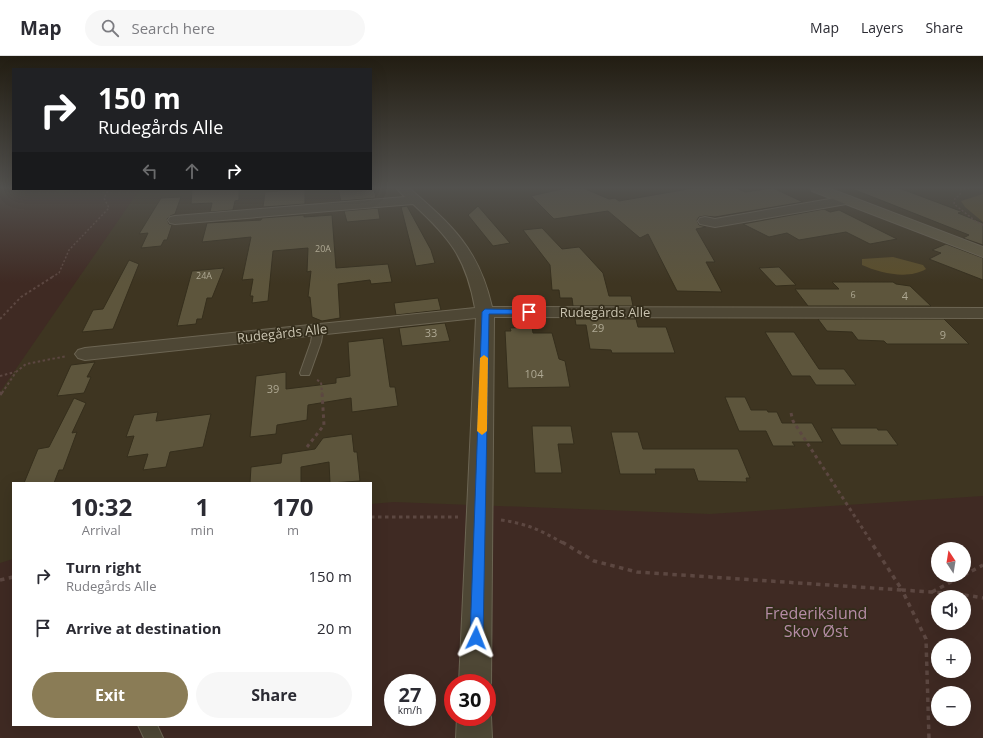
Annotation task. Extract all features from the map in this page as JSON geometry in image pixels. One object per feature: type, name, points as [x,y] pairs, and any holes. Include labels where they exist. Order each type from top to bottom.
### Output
[{"type":"main road","points":[[899,220],[983,252]]},
{"type":"street","points":[[438,220],[446,227],[463,249],[475,274],[485,312],[475,674]]},
{"type":"street","points":[[705,221],[715,223],[733,220]]},
{"type":"street","name":"Rudegårds Alle","points":[[85,354],[485,312],[983,313]]},
{"type":"street","points":[[474,726],[474,738]]},
{"type":"lane","points":[[305,373],[316,342],[318,330]]},
{"type":"lane","points":[[148,726],[154,738]]},
{"type":"path","points":[[0,319],[21,298],[59,272],[69,250],[97,220]]},
{"type":"path","points":[[974,220],[983,225]]},
{"type":"path","points":[[0,395],[16,372],[26,364],[85,354]]},
{"type":"path","points":[[0,376],[16,372]]},
{"type":"path","points":[[305,373],[321,382],[324,425],[307,447]]},
{"type":"path","points":[[791,413],[793,421],[902,590],[926,639],[929,738]]},
{"type":"path","points":[[372,517],[480,517],[525,524],[544,532],[594,561],[637,572],[931,592]]},
{"type":"path","points":[[935,590],[983,565]]},
{"type":"path","points":[[0,580],[12,577]]},
{"type":"path","points":[[971,596],[983,598]]},
{"type":"green space","points":[[0,220],[119,220],[0,392]]},
{"type":"green space","name":"Frederikslund Skov Øst","points":[[983,496],[983,738],[0,738],[0,563],[12,559],[12,726],[372,726],[372,504],[394,502],[710,514]]},
{"type":"shaded area","points":[[893,257],[923,265],[926,269],[903,275],[885,273],[862,265],[862,259]]},
{"type":"building","points":[[148,220],[167,220],[169,224],[172,225],[167,240],[164,240],[161,246],[141,248],[148,233],[139,234]]},
{"type":"building","points":[[261,220],[332,220],[336,268],[388,264],[392,282],[371,284],[370,280],[338,284],[340,318],[322,321],[312,317],[310,297],[308,297],[311,271],[307,272],[308,248],[273,251],[268,301],[252,303],[253,296],[250,296],[253,279],[242,280],[251,237],[202,242],[207,223]]},
{"type":"building","points":[[346,220],[371,220],[347,222]]},
{"type":"building","points":[[404,220],[415,220],[431,250],[435,263],[416,266]]},
{"type":"building","points":[[472,220],[490,220],[510,243],[493,246]]},
{"type":"building","points":[[618,220],[697,220],[699,225],[706,227],[696,229],[715,262],[706,262],[722,292],[677,291],[648,234],[640,238]]},
{"type":"building","points":[[766,220],[859,220],[897,239],[870,244],[846,232],[799,240],[787,233],[769,237],[743,224]]},
{"type":"building","points":[[931,220],[975,220],[983,223],[983,245],[963,238],[969,235]]},
{"type":"building","points":[[542,228],[562,249],[579,247],[603,273],[609,296],[631,296],[633,306],[573,306],[572,298],[560,298],[559,290],[552,290],[550,265],[523,230]]},
{"type":"building","points":[[946,244],[983,258],[983,280],[929,259],[941,253],[932,250]]},
{"type":"building","points":[[129,260],[139,264],[113,329],[82,332],[93,310],[103,309]]},
{"type":"building","points":[[779,267],[796,285],[776,286],[759,268]]},
{"type":"building","points":[[224,268],[212,298],[207,298],[202,319],[197,319],[196,324],[177,326],[192,271]]},
{"type":"building","points":[[832,282],[893,282],[896,284],[910,286],[931,306],[808,306],[795,289],[839,289]]},
{"type":"building","points":[[438,298],[441,310],[396,315],[394,303]]},
{"type":"building","points":[[575,319],[636,319],[638,327],[666,327],[675,353],[612,353],[611,350],[590,349],[586,325],[576,325]]},
{"type":"building","points":[[818,319],[944,319],[969,344],[887,344],[884,341],[858,340],[852,332],[827,331]]},
{"type":"building","points":[[445,323],[450,341],[402,346],[399,328]]},
{"type":"building","points":[[532,327],[533,333],[552,333],[559,359],[565,361],[570,387],[508,388],[505,331],[511,331],[510,328]]},
{"type":"building","points":[[765,332],[794,332],[819,369],[844,369],[856,385],[816,385],[810,376],[792,376]]},
{"type":"building","points":[[383,338],[390,387],[395,387],[398,406],[352,412],[351,398],[308,405],[307,420],[277,425],[276,434],[250,437],[256,376],[286,372],[286,389],[336,383],[336,378],[350,376],[348,342]]},
{"type":"building","points":[[95,362],[87,377],[91,377],[84,393],[57,396],[71,365]]},
{"type":"building","points":[[725,397],[745,397],[751,410],[767,410],[768,412],[777,412],[782,423],[812,423],[823,442],[792,442],[795,446],[773,446],[766,431],[739,431]]},
{"type":"building","points":[[74,398],[86,403],[72,433],[77,432],[63,470],[59,470],[54,482],[24,482],[38,449],[49,447]]},
{"type":"building","points":[[158,412],[156,421],[211,414],[203,447],[170,452],[166,467],[143,470],[148,454],[127,457],[134,436],[126,437],[134,415]]},
{"type":"building","points":[[532,426],[571,426],[574,444],[558,444],[562,473],[535,473]]},
{"type":"building","points":[[831,428],[877,428],[878,430],[887,430],[898,445],[841,445]]},
{"type":"building","points":[[611,432],[638,432],[643,449],[738,449],[750,478],[746,478],[747,482],[698,481],[694,469],[655,469],[656,474],[620,474]]},
{"type":"building","points":[[352,434],[354,452],[357,452],[360,481],[330,482],[329,462],[301,467],[301,482],[250,482],[251,467],[281,463],[282,454],[315,449],[323,438]]},
{"type":"slow traffic","points":[[482,431],[484,358]]},
{"type":"route","points":[[476,638],[485,312],[529,312]]}]
